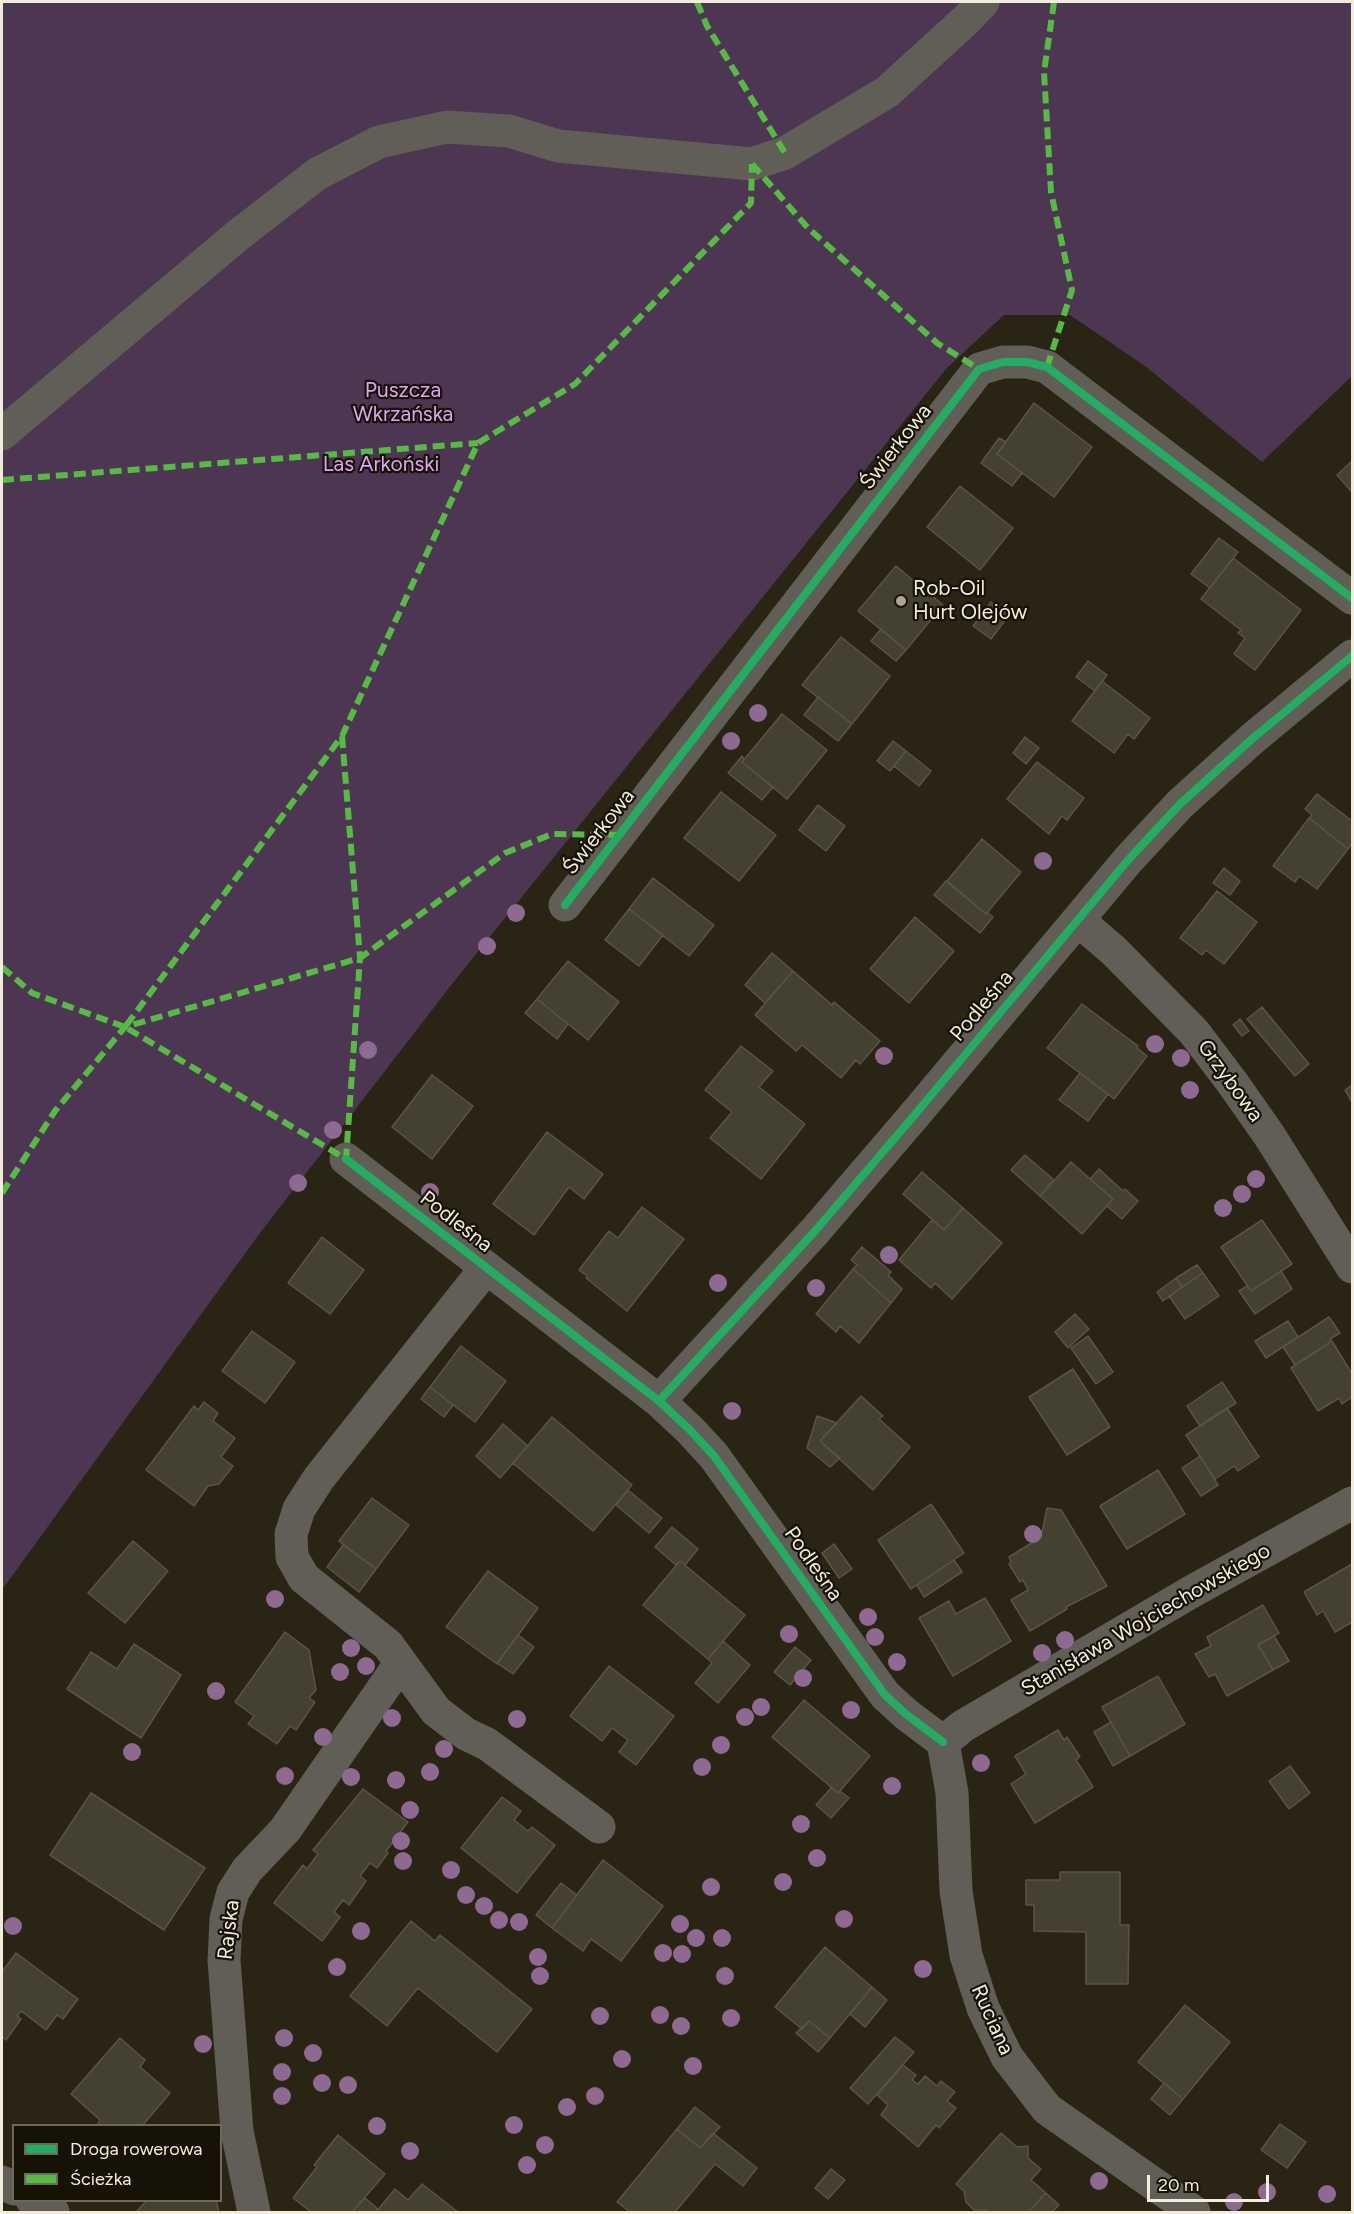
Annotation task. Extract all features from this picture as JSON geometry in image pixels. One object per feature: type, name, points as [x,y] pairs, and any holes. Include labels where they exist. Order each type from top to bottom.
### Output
[{"type":"street","points":[[2,434],[237,236],[317,174],[379,142],[447,127],[509,131],[558,146],[752,164],[785,153],[887,92],[983,2]]},
{"type":"street","name":"Świerkowa","points":[[565,905],[979,369],[1003,362],[1027,362],[1047,367],[1353,598]]},
{"type":"street","name":"Podleśna","points":[[659,1401],[815,1231],[1128,860],[1180,804],[1252,739],[1353,656]]},
{"type":"street","name":"Grzybowa","points":[[1077,920],[1114,951],[1194,1032],[1269,1135],[1353,1267]]},
{"type":"street","name":"Podleśna","points":[[346,1159],[659,1401],[714,1456],[885,1695],[943,1742]]},
{"type":"street","name":"Podleśna","points":[[486,1268],[319,1478],[299,1509],[291,1534],[292,1557],[304,1578],[387,1645],[436,1711],[466,1734],[487,1744],[599,1827]]},
{"type":"street","name":"Stanisława Wojciechowskiego","points":[[943,1742],[963,1726],[1181,1598],[1353,1503]]},
{"type":"street","name":"Rajska","points":[[254,2212],[237,2131],[224,1960],[226,1919],[233,1892],[247,1870],[285,1830],[400,1664]]},
{"type":"street","name":"Ruciana","points":[[943,1742],[952,1793],[956,1891],[966,1955],[983,2008],[1007,2057],[1047,2109],[1194,2212]]},
{"type":"street","points":[[36,2202],[53,2212]]},
{"type":"green space","name":"Puszcza Wkrzańska","points":[[2,2],[1352,2],[1352,376],[1262,462],[1145,366],[1070,315],[1004,315],[946,369],[452,984],[257,1237],[2,1590]]},
{"type":"building","points":[[1034,403],[1092,447],[1054,497],[997,454]]},
{"type":"building","points":[[999,438],[1006,442],[997,454],[1022,473],[1012,486],[981,463]]},
{"type":"building","points":[[1352,461],[1352,492],[1337,475]]},
{"type":"building","points":[[960,486],[1013,528],[980,570],[927,527]]},
{"type":"building","points":[[1219,538],[1238,552],[1210,588],[1191,574]]},
{"type":"building","points":[[1233,558],[1301,610],[1255,670],[1234,654],[1245,638],[1238,633],[1241,630],[1201,599]]},
{"type":"building","points":[[896,566],[943,605],[906,650],[858,611]]},
{"type":"building","points":[[991,602],[1009,615],[991,639],[973,626]]},
{"type":"building","points":[[881,629],[906,650],[896,661],[871,641]]},
{"type":"building","points":[[841,637],[890,676],[852,724],[802,685]]},
{"type":"building","points":[[1088,661],[1107,675],[1095,691],[1076,677]]},
{"type":"building","points":[[1102,681],[1150,718],[1134,739],[1128,734],[1114,753],[1072,721]]},
{"type":"building","points":[[818,697],[852,724],[838,741],[804,715]]},
{"type":"building","points":[[782,714],[827,750],[787,799],[742,762]]},
{"type":"building","points":[[1025,737],[1039,748],[1026,764],[1013,753]]},
{"type":"building","points":[[893,741],[906,751],[890,771],[877,761]]},
{"type":"building","points":[[906,751],[931,771],[919,786],[894,766]]},
{"type":"building","points":[[742,756],[744,759],[742,762],[773,787],[762,800],[728,773]]},
{"type":"building","points":[[1037,762],[1084,798],[1067,820],[1062,816],[1049,834],[1007,799]]},
{"type":"building","points":[[721,792],[776,835],[739,881],[684,838]]},
{"type":"building","points":[[1317,794],[1352,821],[1352,843],[1348,849],[1309,818],[1312,815],[1305,809]]},
{"type":"building","points":[[818,805],[845,826],[826,851],[799,830]]},
{"type":"building","points":[[1309,818],[1348,849],[1317,889],[1299,876],[1295,882],[1273,866]]},
{"type":"building","points":[[982,839],[1021,872],[986,914],[947,881]]},
{"type":"building","points":[[1224,868],[1240,881],[1230,895],[1213,883]]},
{"type":"building","points":[[653,878],[714,925],[689,956],[629,909]]},
{"type":"building","points":[[946,881],[986,914],[993,917],[980,933],[934,895]]},
{"type":"building","points":[[1217,891],[1257,922],[1224,964],[1206,950],[1202,955],[1180,938]]},
{"type":"building","points":[[629,909],[663,935],[639,966],[605,940]]},
{"type":"building","points":[[915,917],[954,951],[909,1003],[870,969]]},
{"type":"building","points":[[772,953],[793,971],[765,1003],[745,985]]},
{"type":"building","points":[[568,961],[619,1002],[588,1040],[537,999]]},
{"type":"building","points":[[793,971],[832,1005],[834,1002],[880,1041],[860,1064],[856,1060],[841,1078],[802,1045],[796,1051],[755,1015]]},
{"type":"building","points":[[537,999],[568,1024],[557,1039],[525,1013]]},
{"type":"building","points":[[1082,1004],[1138,1046],[1137,1048],[1147,1056],[1114,1099],[1047,1048]]},
{"type":"building","points":[[1262,1007],[1309,1064],[1295,1076],[1247,1019]]},
{"type":"building","points":[[1240,1019],[1249,1031],[1242,1036],[1233,1025]]},
{"type":"building","points":[[741,1046],[773,1071],[759,1087],[805,1124],[761,1179],[710,1138],[732,1112],[705,1090]]},
{"type":"building","points":[[1080,1073],[1108,1094],[1088,1121],[1059,1100]]},
{"type":"building","points":[[432,1075],[473,1106],[432,1159],[392,1127]]},
{"type":"building","points":[[1352,1085],[1352,1102],[1345,1090]]},
{"type":"building","points":[[547,1132],[603,1174],[584,1199],[569,1187],[534,1235],[493,1204]]},
{"type":"building","points":[[1025,1155],[1054,1180],[1040,1196],[1011,1170]]},
{"type":"building","points":[[1071,1162],[1113,1199],[1082,1234],[1040,1196]]},
{"type":"building","points":[[1099,1169],[1138,1201],[1122,1219],[1107,1206],[1113,1199],[1090,1179]]},
{"type":"building","points":[[922,1172],[963,1208],[944,1230],[903,1194]]},
{"type":"building","points":[[642,1207],[684,1239],[627,1311],[579,1270],[609,1231],[618,1238]]},
{"type":"building","points":[[963,1208],[1002,1243],[952,1299],[935,1283],[931,1288],[899,1260],[932,1220],[944,1230]]},
{"type":"building","points":[[1262,1220],[1292,1264],[1251,1291],[1221,1247]]},
{"type":"building","points":[[322,1237],[364,1270],[330,1314],[288,1283]]},
{"type":"building","points":[[862,1247],[891,1272],[888,1275],[902,1289],[891,1303],[853,1269],[857,1265],[851,1260]]},
{"type":"building","points":[[1197,1265],[1203,1273],[1182,1287],[1176,1278]]},
{"type":"building","points":[[853,1269],[891,1303],[859,1343],[840,1326],[836,1332],[816,1314]]},
{"type":"building","points":[[1281,1271],[1292,1289],[1255,1314],[1239,1291],[1247,1286],[1251,1291]]},
{"type":"building","points":[[1203,1273],[1219,1296],[1185,1319],[1169,1296]]},
{"type":"building","points":[[1176,1278],[1182,1287],[1163,1301],[1157,1292]]},
{"type":"building","points":[[1075,1314],[1089,1329],[1068,1348],[1055,1332]]},
{"type":"building","points":[[1329,1317],[1340,1333],[1330,1339],[1332,1341],[1295,1365],[1283,1347]]},
{"type":"building","points":[[1288,1321],[1298,1337],[1266,1358],[1255,1341]]},
{"type":"building","points":[[252,1331],[295,1362],[265,1403],[222,1371]]},
{"type":"building","points":[[1088,1336],[1113,1372],[1096,1384],[1071,1348]]},
{"type":"building","points":[[1332,1341],[1352,1374],[1352,1397],[1342,1404],[1339,1398],[1318,1411],[1291,1368]]},
{"type":"building","points":[[461,1346],[506,1381],[475,1422],[430,1387]]},
{"type":"building","points":[[1073,1369],[1110,1427],[1067,1455],[1029,1397]]},
{"type":"building","points":[[1222,1382],[1236,1403],[1200,1426],[1187,1406]]},
{"type":"building","points":[[430,1387],[453,1405],[444,1417],[421,1399]]},
{"type":"building","points":[[861,1396],[883,1416],[879,1419],[910,1447],[873,1490],[820,1441]]},
{"type":"building","points":[[204,1402],[218,1413],[213,1421],[235,1438],[221,1457],[233,1466],[219,1484],[208,1486],[194,1506],[146,1470],[194,1406],[198,1410]]},
{"type":"building","points":[[1227,1408],[1259,1457],[1238,1471],[1234,1466],[1215,1479],[1186,1435]]},
{"type":"building","points":[[817,1416],[837,1423],[820,1441],[840,1458],[830,1467],[807,1448]]},
{"type":"building","points":[[552,1417],[632,1485],[593,1531],[513,1463]]},
{"type":"building","points":[[503,1424],[528,1446],[500,1478],[476,1456]]},
{"type":"building","points":[[1200,1456],[1218,1485],[1201,1496],[1182,1468]]},
{"type":"building","points":[[1158,1470],[1185,1514],[1127,1549],[1100,1506]]},
{"type":"building","points":[[628,1490],[662,1518],[649,1533],[616,1505]]},
{"type":"building","points":[[372,1498],[409,1525],[376,1569],[339,1541]]},
{"type":"building","points":[[931,1504],[964,1553],[911,1589],[878,1540]]},
{"type":"building","points":[[1047,1508],[1061,1510],[1107,1586],[1066,1607],[1067,1609],[1030,1631],[1011,1600],[1028,1590],[1023,1580],[1020,1582],[1009,1564],[1011,1562],[1009,1557],[1041,1537]]},
{"type":"building","points":[[672,1527],[698,1549],[685,1565],[680,1561],[676,1565],[655,1547]]},
{"type":"building","points":[[133,1541],[168,1571],[125,1623],[88,1593]]},
{"type":"building","points":[[834,1544],[852,1569],[839,1578],[822,1553]]},
{"type":"building","points":[[343,1545],[376,1569],[359,1592],[327,1567]]},
{"type":"building","points":[[954,1560],[962,1572],[924,1597],[917,1585]]},
{"type":"building","points":[[680,1561],[745,1615],[708,1659],[643,1605]]},
{"type":"building","points":[[1352,1564],[1352,1622],[1335,1632],[1323,1611],[1317,1615],[1304,1592]]},
{"type":"building","points":[[488,1571],[538,1608],[497,1664],[446,1627]]},
{"type":"building","points":[[985,1598],[1011,1641],[953,1676],[919,1618],[949,1601],[956,1614]]},
{"type":"building","points":[[1263,1605],[1279,1633],[1258,1645],[1273,1670],[1227,1696],[1215,1674],[1209,1677],[1195,1654],[1211,1646],[1207,1637]]},
{"type":"building","points":[[285,1632],[309,1650],[316,1690],[309,1698],[315,1702],[296,1730],[290,1726],[277,1744],[248,1724],[254,1716],[235,1702]]},
{"type":"building","points":[[518,1635],[534,1647],[513,1674],[497,1663]]},
{"type":"building","points":[[1274,1636],[1289,1661],[1273,1670],[1258,1645]]},
{"type":"building","points":[[723,1641],[750,1665],[718,1703],[695,1683],[712,1663],[708,1659]]},
{"type":"building","points":[[134,1644],[181,1675],[141,1738],[67,1689],[91,1652],[117,1669]]},
{"type":"building","points":[[795,1647],[811,1660],[790,1685],[774,1672]]},
{"type":"building","points":[[609,1666],[674,1716],[636,1765],[619,1752],[628,1740],[612,1728],[602,1741],[570,1716]]},
{"type":"building","points":[[1158,1676],[1185,1724],[1130,1756],[1102,1707]]},
{"type":"building","points":[[804,1700],[870,1756],[838,1793],[772,1737]]},
{"type":"building","points":[[1111,1722],[1130,1756],[1113,1766],[1094,1732]]},
{"type":"building","points":[[1058,1730],[1064,1740],[1067,1737],[1080,1757],[1076,1760],[1093,1787],[1035,1823],[1011,1784],[1026,1774],[1015,1756]]},
{"type":"building","points":[[1290,1766],[1310,1793],[1289,1809],[1269,1781]]},
{"type":"building","points":[[831,1788],[849,1798],[831,1818],[816,1805]]},
{"type":"building","points":[[363,1789],[408,1822],[386,1851],[388,1853],[377,1868],[370,1863],[360,1876],[366,1881],[349,1905],[343,1900],[334,1912],[340,1917],[322,1941],[274,1903],[303,1865],[307,1869],[318,1854],[313,1850]]},
{"type":"building","points":[[91,1793],[205,1868],[164,1930],[50,1855]]},
{"type":"building","points":[[502,1797],[521,1811],[514,1820],[528,1831],[532,1827],[555,1845],[517,1893],[461,1848]]},
{"type":"building","points":[[603,1860],[663,1906],[621,1961],[591,1939],[583,1951],[552,1928]]},
{"type":"building","points":[[1060,1872],[1120,1872],[1120,1925],[1129,1925],[1128,1984],[1086,1984],[1086,1932],[1034,1931],[1034,1905],[1026,1905],[1026,1880],[1060,1880]]},
{"type":"building","points":[[561,1883],[577,1895],[552,1928],[536,1915]]},
{"type":"building","points":[[411,1921],[435,1941],[440,1935],[532,2009],[497,2052],[418,1988],[387,2026],[350,1996]]},
{"type":"building","points":[[825,1947],[872,1987],[830,2038],[809,2021],[802,2029],[775,2007]]},
{"type":"building","points":[[16,1953],[78,1999],[63,2019],[57,2015],[46,2030],[21,2011],[17,2016],[21,2019],[6,2040],[2,2037],[2,1972]]},
{"type":"building","points":[[872,1987],[887,2000],[865,2027],[850,2014]]},
{"type":"building","points":[[1185,2005],[1230,2042],[1183,2099],[1138,2062]]},
{"type":"building","points":[[809,2021],[830,2038],[818,2052],[796,2033]]},
{"type":"building","points":[[895,2037],[914,2052],[868,2104],[850,2088]]},
{"type":"building","points":[[120,2038],[145,2060],[140,2067],[170,2093],[144,2124],[98,2124],[100,2120],[71,2094]]},
{"type":"building","points":[[903,2065],[916,2075],[912,2080],[918,2084],[925,2076],[937,2086],[941,2081],[955,2092],[947,2101],[956,2108],[939,2128],[936,2125],[918,2147],[881,2115],[888,2105],[877,2095]]},
{"type":"building","points":[[1164,2083],[1183,2099],[1170,2115],[1151,2099]]},
{"type":"building","points":[[695,2107],[720,2127],[700,2148],[677,2129]]},
{"type":"building","points":[[1280,2124],[1306,2142],[1287,2168],[1261,2150]]},
{"type":"building","points":[[677,2129],[700,2148],[713,2133],[757,2168],[743,2186],[715,2164],[675,2212],[630,2212],[617,2202]]},
{"type":"building","points":[[1001,2133],[1017,2147],[1028,2146],[1028,2158],[1041,2169],[1031,2180],[1046,2193],[1028,2212],[974,2210],[966,2202],[964,2191],[956,2184]]},
{"type":"building","points":[[338,2135],[385,2174],[352,2212],[311,2212],[293,2198],[317,2167],[314,2165]]},
{"type":"building","points":[[831,2169],[845,2180],[828,2199],[815,2188]]},
{"type":"building","points":[[422,2184],[458,2212],[376,2212],[395,2189],[408,2200]]},
{"type":"building","points":[[1046,2193],[1059,2205],[1052,2212],[1028,2212]]},
{"type":"building","points":[[365,2198],[378,2209],[376,2212],[352,2212]]},
{"type":"building","points":[[145,2202],[216,2202],[219,2212],[136,2212]]},
{"type":"marked path","points":[[697,2],[707,26],[785,153]]},
{"type":"marked path","points":[[1047,367],[1072,290],[1051,192],[1044,72],[1054,2]]},
{"type":"marked path","points":[[752,164],[808,228],[937,343],[979,369]]},
{"type":"marked path","points":[[342,736],[360,958],[346,1159],[125,1027],[342,736],[478,443],[575,384],[751,203],[752,164]]},
{"type":"marked path","points":[[2,480],[478,443]]},
{"type":"marked path","points":[[2,1193],[55,1111],[125,1027],[360,958],[505,853],[552,834],[619,835]]},
{"type":"marked path","points":[[2,967],[32,993],[125,1027]]},
{"type":"cycle path","points":[[565,905],[979,369],[1003,362],[1027,362],[1047,367],[1352,598]]},
{"type":"cycle path","points":[[659,1401],[815,1231],[1128,860],[1180,804],[1252,739],[1352,656]]},
{"type":"cycle path","points":[[346,1159],[659,1401],[690,1430],[714,1456],[885,1695],[943,1742]]},
{"type":"place","name":"Rob-Oil Hurt Olejów","points":[[901,601]]},
{"type":"park label","name":"Las Arkoński","points":[[381,465]]}]
